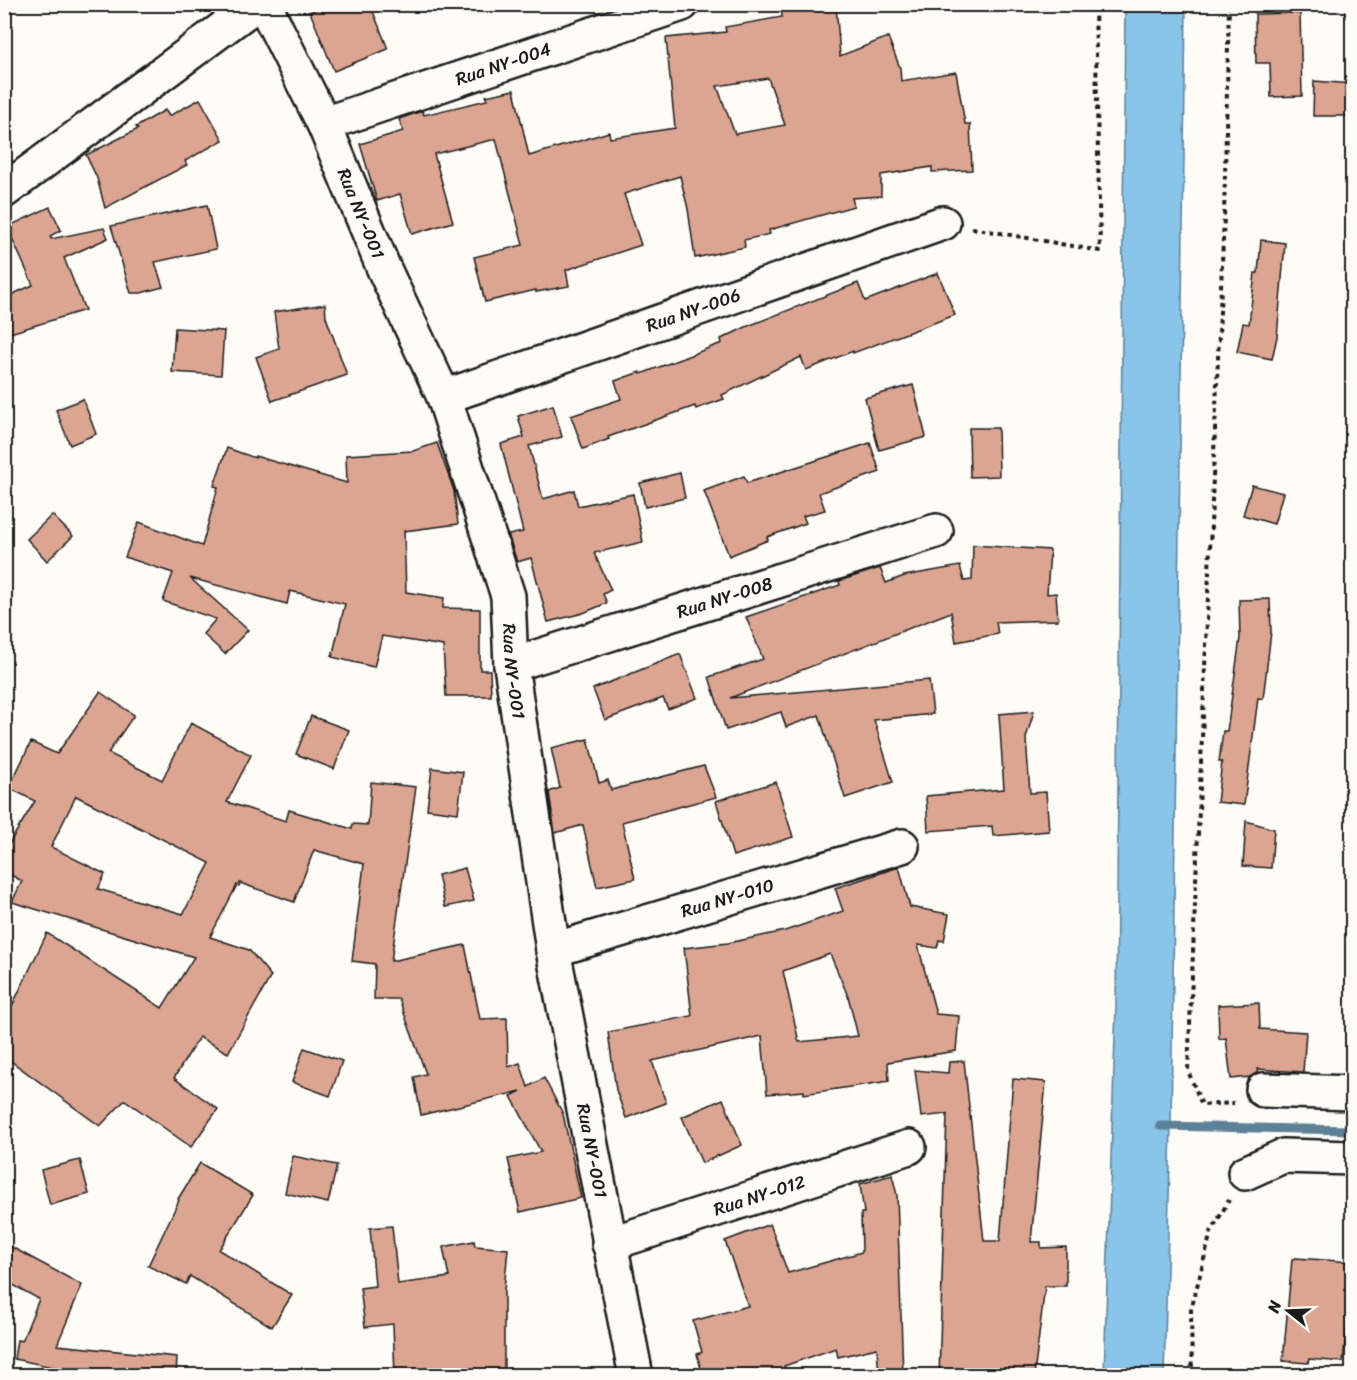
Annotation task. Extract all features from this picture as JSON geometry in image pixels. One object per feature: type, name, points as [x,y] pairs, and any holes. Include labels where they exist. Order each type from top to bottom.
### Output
[{"type":"street","points":[[4,191],[256,4]]},
{"type":"street","name":"Rua NY-001","points":[[264,4],[324,124],[384,269],[444,397],[508,596],[511,665],[553,950],[636,1376]]},
{"type":"street","name":"Rua NY-004","points":[[324,124],[682,4]]},
{"type":"street","name":"Rua NY-006","points":[[444,397],[943,223]]},
{"type":"street","name":"Rua NY-008","points":[[511,665],[936,531]]},
{"type":"street","name":"Rua NY-010","points":[[553,950],[902,846]]},
{"type":"street","points":[[1263,1090],[1353,1093]]},
{"type":"street","name":"Rua NY-012","points":[[609,1244],[909,1147]]},
{"type":"street","points":[[1245,1173],[1283,1156],[1353,1158]]},
{"type":"path","points":[[943,223],[1100,251],[1095,4]]},
{"type":"path","points":[[1228,4],[1224,216],[1188,1071],[1202,1105],[1241,1103],[1263,1090]]},
{"type":"path","points":[[1191,1376],[1191,1310],[1211,1232],[1245,1173]]},
{"type":"water","points":[[1125,5],[1186,5],[1171,1127],[1164,1376],[1104,1375],[1116,1006]]},
{"type":"building","points":[[327,4],[370,4],[388,49],[334,71],[310,12]]},
{"type":"building","points":[[781,4],[836,4],[840,56],[888,37],[900,68],[901,81],[956,72],[965,124],[970,124],[972,170],[932,172],[932,167],[881,175],[881,196],[852,198],[854,206],[769,230],[770,234],[744,240],[745,247],[695,258],[688,209],[680,176],[624,194],[641,245],[566,270],[569,286],[536,292],[536,290],[485,302],[474,257],[523,245],[496,139],[434,154],[453,222],[412,234],[400,194],[377,201],[360,144],[403,131],[399,119],[422,111],[424,115],[487,100],[486,96],[514,90],[529,156],[609,132],[610,138],[675,128],[666,38],[726,32],[725,27],[782,17]],"holes":[[[768,78],[785,125],[735,134],[717,86]]]},
{"type":"building","points":[[1300,13],[1302,96],[1271,97],[1270,63],[1256,63],[1255,14]]},
{"type":"building","points":[[1314,81],[1353,84],[1353,116],[1313,116]]},
{"type":"building","points":[[200,99],[223,140],[185,161],[187,165],[105,208],[97,178],[86,155],[138,129],[136,127],[165,110],[169,116]]},
{"type":"building","points":[[207,205],[216,249],[155,262],[163,287],[141,293],[131,293],[111,226]]},
{"type":"building","points":[[50,207],[61,230],[50,236],[51,239],[104,228],[108,238],[64,258],[85,310],[4,335],[4,298],[33,285],[7,227]]},
{"type":"building","points":[[1261,240],[1285,243],[1277,337],[1272,359],[1237,352],[1243,323],[1249,324]]},
{"type":"building","points":[[938,273],[955,315],[806,370],[801,357],[722,395],[724,399],[696,409],[695,406],[608,437],[609,439],[583,449],[571,416],[621,399],[615,381],[640,372],[641,374],[722,343],[721,339],[748,326],[858,283],[865,301]]},
{"type":"building","points":[[325,304],[326,317],[347,375],[272,401],[256,357],[279,349],[274,312]]},
{"type":"building","points":[[175,328],[224,331],[221,375],[172,372]]},
{"type":"building","points":[[913,385],[926,437],[879,450],[865,398]]},
{"type":"building","points":[[83,399],[96,434],[70,445],[56,410]]},
{"type":"building","points":[[553,405],[562,437],[529,446],[543,499],[574,490],[578,506],[633,494],[643,542],[594,553],[611,590],[603,594],[607,603],[583,613],[548,622],[531,558],[517,562],[508,535],[523,532],[501,444],[524,437],[518,416]]},
{"type":"building","points":[[969,428],[998,428],[999,476],[970,477]]},
{"type":"building","points":[[437,443],[454,491],[458,524],[404,531],[406,592],[444,598],[443,608],[480,609],[480,670],[490,670],[491,696],[446,696],[443,646],[382,636],[374,667],[332,657],[345,604],[290,591],[287,604],[190,578],[248,630],[225,654],[203,634],[216,619],[163,601],[173,573],[125,557],[139,522],[202,546],[218,487],[214,486],[227,448],[347,483],[346,455],[413,451]]},
{"type":"building","points":[[870,443],[880,472],[819,493],[825,510],[803,516],[806,523],[767,537],[768,540],[729,556],[704,491],[744,476],[747,483]]},
{"type":"building","points":[[680,473],[685,498],[645,507],[640,483]]},
{"type":"building","points":[[1252,485],[1283,493],[1274,524],[1243,515]]},
{"type":"building","points":[[52,515],[73,536],[47,561],[27,539]]},
{"type":"building","points":[[973,545],[1050,550],[1047,594],[1056,593],[1058,620],[996,622],[998,634],[956,642],[951,612],[730,698],[929,680],[933,714],[874,720],[893,782],[845,798],[819,715],[786,727],[781,712],[726,730],[709,677],[763,659],[746,617],[840,585],[839,581],[880,568],[886,583],[904,576],[960,566],[964,581],[972,580]]},
{"type":"building","points":[[1270,599],[1271,632],[1263,699],[1258,698],[1244,805],[1217,802],[1223,731],[1227,731],[1240,638],[1239,600]]},
{"type":"building","points":[[680,654],[697,698],[668,709],[663,698],[605,720],[593,689]]},
{"type":"building","points":[[100,692],[134,715],[108,753],[162,780],[191,723],[251,755],[227,802],[286,821],[289,810],[352,829],[353,824],[368,825],[371,782],[416,787],[391,961],[465,945],[480,1019],[507,1018],[508,1067],[520,1063],[528,1087],[544,1078],[563,1114],[581,1198],[520,1212],[508,1159],[541,1152],[511,1096],[521,1091],[421,1115],[414,1077],[426,1074],[399,999],[374,999],[375,964],[352,961],[364,864],[314,850],[294,902],[240,883],[210,937],[249,950],[271,976],[228,1053],[199,1037],[174,1078],[218,1109],[191,1147],[125,1100],[100,1126],[4,1056],[4,1006],[11,1008],[47,933],[162,1008],[194,957],[12,902],[22,881],[4,871],[4,852],[35,801],[9,788],[31,742],[57,754]],"holes":[[[76,796],[210,863],[183,914],[98,889],[105,874],[51,847]]]},
{"type":"building","points":[[1034,711],[1026,738],[1030,793],[1046,792],[1049,831],[993,836],[992,826],[928,831],[926,796],[1004,789],[999,714]]},
{"type":"building","points":[[311,716],[349,730],[334,769],[296,754]]},
{"type":"building","points":[[588,739],[599,783],[608,780],[611,790],[704,766],[716,797],[622,822],[635,879],[597,887],[583,825],[555,833],[549,792],[560,788],[551,748]]},
{"type":"building","points":[[432,768],[463,772],[458,813],[427,809]]},
{"type":"building","points":[[776,782],[793,837],[733,856],[716,801]]},
{"type":"building","points":[[1246,821],[1274,829],[1271,868],[1243,866]]},
{"type":"building","points":[[899,867],[910,907],[949,914],[944,941],[939,940],[937,948],[918,945],[936,1014],[959,1016],[956,1051],[888,1062],[889,1081],[804,1094],[804,1091],[767,1094],[762,1036],[652,1061],[666,1103],[626,1118],[616,1090],[608,1032],[692,1016],[684,948],[728,943],[785,931],[843,911],[835,888]],"holes":[[[830,954],[848,996],[858,1036],[799,1042],[783,971]]]},
{"type":"building","points":[[465,868],[474,901],[445,907],[438,875]]},
{"type":"building","points":[[1259,1003],[1260,1029],[1306,1032],[1303,1072],[1257,1069],[1258,1073],[1250,1077],[1231,1079],[1226,1038],[1219,1039],[1218,1005]]},
{"type":"building","points":[[304,1048],[342,1061],[330,1096],[292,1082]]},
{"type":"building","points":[[964,1061],[984,1241],[1000,1241],[1013,1079],[1046,1082],[1031,1242],[1041,1242],[1041,1248],[1066,1247],[1066,1286],[1045,1286],[1034,1376],[939,1376],[947,1114],[921,1117],[915,1070],[948,1073],[949,1062]]},
{"type":"building","points":[[723,1099],[742,1145],[702,1163],[682,1117]]},
{"type":"building","points":[[293,1156],[337,1165],[328,1203],[285,1193]]},
{"type":"building","points":[[80,1160],[89,1194],[50,1205],[41,1170]]},
{"type":"building","points":[[200,1163],[253,1195],[219,1250],[292,1295],[272,1327],[190,1276],[186,1284],[148,1266],[178,1199]]},
{"type":"building","points":[[892,1175],[897,1195],[903,1376],[879,1376],[877,1348],[838,1357],[836,1348],[784,1366],[786,1376],[703,1376],[697,1354],[702,1352],[693,1321],[748,1306],[725,1241],[770,1224],[788,1273],[862,1252],[861,1213],[864,1213],[860,1184]]},
{"type":"building","points":[[392,1226],[398,1284],[449,1277],[443,1247],[474,1241],[475,1246],[508,1249],[504,1290],[504,1369],[502,1369],[502,1376],[395,1376],[393,1324],[365,1327],[360,1288],[375,1286],[370,1228]]},
{"type":"building","points":[[4,1243],[82,1285],[57,1345],[177,1357],[176,1376],[96,1376],[14,1359],[17,1340],[22,1341],[39,1299],[4,1280]]},
{"type":"building","points":[[1292,1259],[1353,1262],[1353,1288],[1351,1288],[1343,1362],[1309,1359],[1308,1363],[1283,1361]]},
{"type":"waterway","points":[[1160,1126],[1352,1130]]}]
